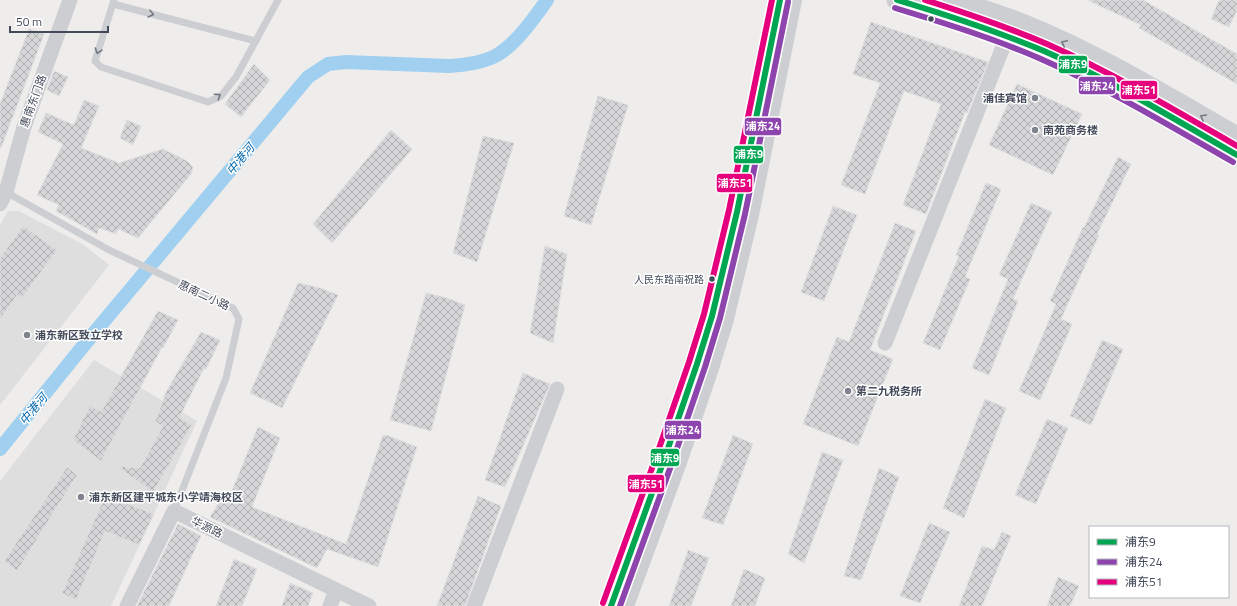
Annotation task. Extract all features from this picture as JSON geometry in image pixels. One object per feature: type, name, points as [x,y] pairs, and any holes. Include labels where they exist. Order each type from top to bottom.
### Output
[{"type":"main road","points":[[897,0],[1022,24],[1103,62],[1237,137]]},
{"type":"main road","points":[[953,0],[997,20],[1056,57],[1237,155]]},
{"type":"street","name":"惠南东门路","points":[[3,198],[24,127],[70,0]]},
{"type":"street","points":[[611,606],[662,468],[712,316],[737,212],[780,0]]},
{"type":"street","points":[[625,606],[677,465],[725,320],[750,215],[793,0]]},
{"type":"street","points":[[885,343],[997,20]]},
{"type":"street","points":[[474,606],[557,389]]},
{"type":"street","points":[[127,606],[174,511]]},
{"type":"street","name":"华源路","points":[[174,511],[369,606]]},
{"type":"street","points":[[330,606],[336,590]]},
{"type":"lane","points":[[256,41],[114,2],[95,61],[101,67],[208,102],[221,96],[236,77],[256,41],[278,0]]},
{"type":"lane","name":"惠南二小路","points":[[3,198],[177,283],[233,308],[240,319],[226,378],[174,511]]},
{"type":"shaded area","name":"浦东新区致立学校","points":[[8,211],[19,211],[84,245],[109,265],[0,405],[0,225]]},
{"type":"shaded area","name":"浦东新区建平城东小学靖海校区","points":[[94,360],[197,421],[111,606],[0,606],[0,481]]},
{"type":"building","points":[[1087,0],[1143,0],[1237,54],[1237,84],[1139,28],[1141,25]]},
{"type":"building","points":[[1219,0],[1237,0],[1237,10],[1229,27],[1211,19]]},
{"type":"building","points":[[871,22],[988,62],[967,113],[965,112],[926,214],[903,205],[941,104],[904,91],[865,194],[841,185],[880,83],[853,74]]},
{"type":"building","points":[[29,29],[44,34],[0,148],[0,104]]},
{"type":"building","points":[[254,64],[270,80],[241,117],[225,104]]},
{"type":"building","points":[[54,71],[68,77],[59,96],[47,90]]},
{"type":"building","name":"南苑商务楼","points":[[1017,84],[1082,114],[1053,175],[989,145]]},
{"type":"building","points":[[598,96],[628,105],[591,225],[564,216]]},
{"type":"building","points":[[84,100],[99,106],[81,148],[119,163],[163,149],[187,161],[193,167],[191,174],[138,238],[118,229],[116,234],[99,228],[97,234],[56,211],[59,205],[37,195],[63,144],[38,132],[46,113],[74,125]]},
{"type":"building","points":[[127,120],[141,126],[133,145],[120,138]]},
{"type":"building","points":[[391,130],[412,149],[332,243],[313,224]]},
{"type":"building","points":[[483,136],[514,143],[477,262],[453,253]]},
{"type":"building","points":[[1118,157],[1131,164],[1097,234],[1099,235],[1061,319],[1072,324],[1040,400],[1019,391],[1056,304],[1050,301],[1083,227],[1084,228]]},
{"type":"building","points":[[986,183],[1001,189],[965,277],[970,279],[940,350],[923,343],[959,256],[956,255]]},
{"type":"building","points":[[1031,203],[1052,212],[1013,299],[1018,301],[989,375],[972,368],[1008,279],[999,275]]},
{"type":"building","points":[[833,206],[857,215],[824,301],[801,292]]},
{"type":"building","name":"第二九税务所","points":[[895,223],[916,231],[870,350],[893,359],[858,446],[803,424],[837,337],[849,342]]},
{"type":"building","points":[[23,226],[57,250],[22,298],[17,295],[0,320],[0,258]]},
{"type":"building","points":[[545,246],[567,254],[553,343],[530,333]]},
{"type":"building","points":[[298,283],[320,288],[338,295],[282,408],[250,393]]},
{"type":"building","points":[[426,293],[447,298],[465,305],[431,431],[390,420]]},
{"type":"building","points":[[158,311],[178,320],[101,461],[73,440],[90,405],[101,412]]},
{"type":"building","points":[[201,332],[220,340],[179,418],[192,425],[153,492],[117,466],[140,468],[163,426],[155,422],[166,392]]},
{"type":"building","points":[[1102,340],[1123,349],[1091,425],[1070,416]]},
{"type":"building","points":[[523,373],[550,384],[505,487],[485,480]]},
{"type":"building","points":[[985,399],[1006,408],[964,518],[943,508]]},
{"type":"building","points":[[1047,419],[1068,428],[1036,504],[1015,495]]},
{"type":"building","points":[[258,427],[280,438],[252,507],[346,544],[383,435],[417,447],[378,567],[327,549],[317,568],[210,517],[223,496],[229,498]]},
{"type":"building","points":[[733,435],[753,444],[723,525],[702,518]]},
{"type":"building","points":[[822,452],[843,460],[804,563],[788,554]]},
{"type":"building","points":[[67,467],[77,475],[17,571],[4,561]]},
{"type":"building","points":[[879,468],[899,477],[861,580],[844,576]]},
{"type":"building","points":[[108,490],[119,496],[117,500],[154,514],[139,545],[105,531],[76,600],[62,593]]},
{"type":"building","points":[[478,496],[501,506],[465,606],[437,606]]},
{"type":"building","points":[[929,523],[950,532],[920,603],[900,596]]},
{"type":"building","points":[[178,524],[201,536],[169,606],[137,606]]},
{"type":"building","points":[[1002,532],[1011,536],[982,606],[959,606],[982,546],[994,550]]},
{"type":"building","points":[[688,550],[709,558],[691,606],[669,606]]},
{"type":"building","points":[[234,559],[257,569],[242,606],[216,606]]},
{"type":"building","points":[[744,569],[765,578],[755,606],[731,606]]},
{"type":"building","points":[[1058,577],[1079,586],[1070,606],[1047,606]]},
{"type":"building","points":[[290,583],[313,593],[308,606],[282,606]]},
{"type":"waterway","name":"中港河","points":[[0,449],[84,345],[308,77],[328,64],[346,62],[449,66],[480,62],[497,55],[511,44],[525,30],[547,0]]},
{"type":"transit line","name":"浦东51","points":[[603,603],[656,457],[704,314],[729,210],[772,0]]},
{"type":"transit line","name":"浦东9","points":[[611,606],[664,460],[712,316],[737,212],[780,0]]},
{"type":"transit line","name":"浦东9","points":[[897,0],[990,30],[1069,62],[1142,100],[1237,155]]},
{"type":"transit line","name":"浦东51","points":[[925,0],[1002,26],[1072,55],[1144,92],[1237,146]]},
{"type":"transit line","name":"浦东24","points":[[620,606],[672,463],[720,318],[745,214],[788,2]]},
{"type":"transit line","name":"浦东24","points":[[895,8],[950,25],[1023,51],[1066,70],[1162,121],[1233,162]]},
{"type":"place","name":"浦佳宾馆","points":[[1035,98]]},
{"type":"place","name":"南苑商务楼","points":[[1035,130]]},
{"type":"place","name":"人民东路南祝路","points":[[712,279]]},
{"type":"place","name":"浦东新区致立学校","points":[[27,335]]},
{"type":"place","name":"第二九税务所","points":[[848,391]]},
{"type":"place","name":"浦东新区建平城东小学靖海校区","points":[[81,497]]}]
